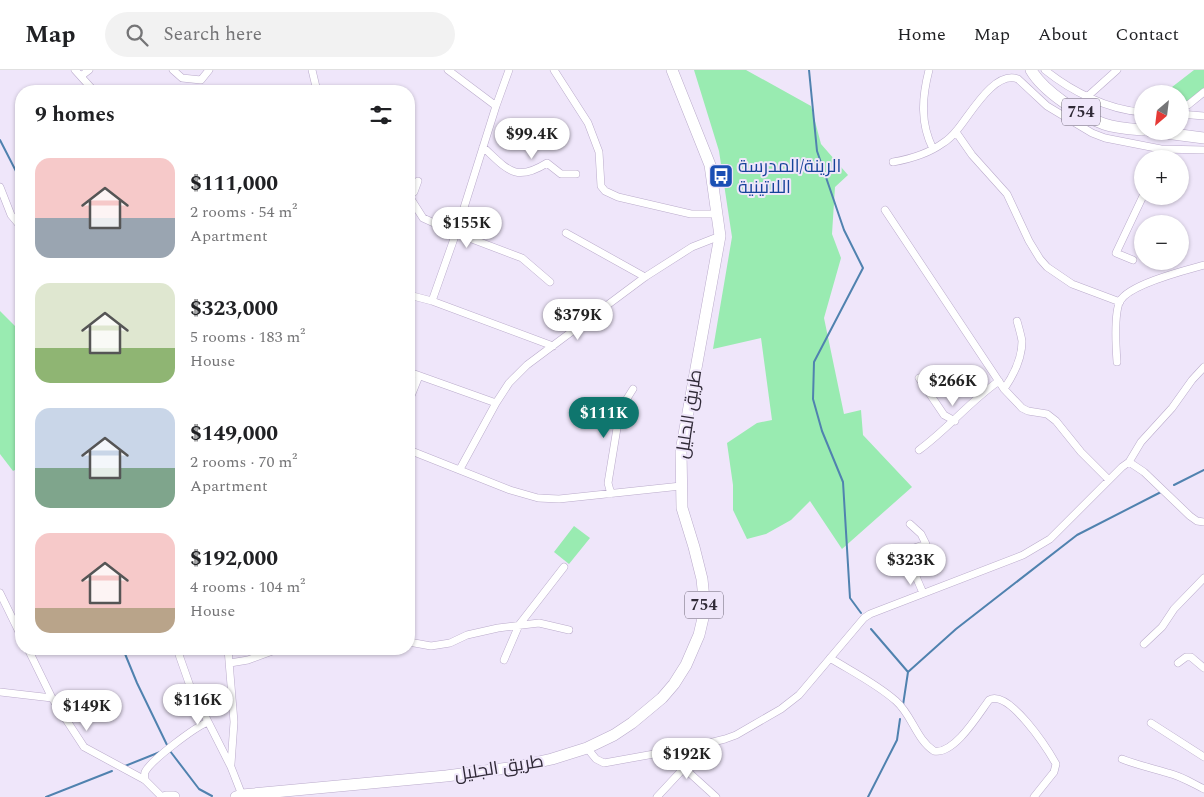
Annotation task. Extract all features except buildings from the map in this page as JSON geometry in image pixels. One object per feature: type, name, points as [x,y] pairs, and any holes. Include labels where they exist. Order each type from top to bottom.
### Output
[{"type":"main road","name":"طريق الجليل","points":[[239,796],[436,777],[516,767],[552,759],[586,748],[632,723],[662,698],[686,665],[699,635],[703,618],[704,599],[702,579],[682,508],[680,451],[720,236],[710,165],[672,70]]},
{"type":"main road","name":"754","points":[[1031,70],[1061,100],[1084,114],[1104,124],[1134,129]]},
{"type":"main road","points":[[1189,136],[1204,138]]},
{"type":"main road","points":[[166,797],[174,797]]},
{"type":"street","points":[[89,70],[78,73],[89,85]]},
{"type":"street","points":[[173,70],[182,78],[201,80],[209,70]]},
{"type":"street","points":[[312,70],[316,85]]},
{"type":"street","points":[[448,70],[496,106]]},
{"type":"street","points":[[432,301],[509,70]]},
{"type":"street","points":[[554,70],[588,123],[599,152],[601,186],[605,191],[618,197],[691,214],[717,214]]},
{"type":"street","points":[[929,70],[924,88],[923,114],[929,141],[933,148]]},
{"type":"street","points":[[1044,70],[1062,83],[1088,96],[1125,110],[1134,111]]},
{"type":"street","points":[[1088,96],[1117,70]]},
{"type":"street","points":[[892,162],[909,160],[933,148],[956,132],[974,107],[993,86],[1008,78],[1018,79],[1047,106],[1092,133],[1106,138],[1161,149],[1204,150]]},
{"type":"street","points":[[1189,104],[1204,92]]},
{"type":"street","points":[[1189,115],[1204,116]]},
{"type":"street","points":[[956,132],[972,155],[1008,194],[1029,241],[1047,267],[1072,284],[1120,302]]},
{"type":"street","points":[[483,148],[513,172],[526,174],[547,163],[561,174],[576,174]]},
{"type":"street","points":[[415,189],[418,181]]},
{"type":"street","points":[[0,187],[11,215],[15,220]]},
{"type":"street","points":[[1133,260],[1116,253],[1139,205]]},
{"type":"street","points":[[415,206],[422,218],[522,258],[550,282]]},
{"type":"street","points":[[885,210],[1004,389],[1022,408],[1028,411],[1048,414],[1108,480]]},
{"type":"street","points":[[566,233],[646,277]]},
{"type":"street","points":[[460,469],[508,383],[527,365],[646,277],[692,247],[720,236]]},
{"type":"street","points":[[1117,362],[1115,339],[1120,302],[1131,290],[1166,276],[1204,265]]},
{"type":"street","points":[[415,297],[432,301],[553,346]]},
{"type":"street","points":[[1004,389],[1013,374],[1020,352],[1022,340],[1017,321]]},
{"type":"street","points":[[586,748],[596,759],[604,763],[693,747],[730,737],[781,709],[799,695],[864,618],[878,610],[1016,558],[1050,538],[1108,480],[1129,462],[1141,442],[1172,408],[1192,380],[1204,368]]},
{"type":"street","points":[[415,374],[496,403]]},
{"type":"street","points":[[415,386],[419,376]]},
{"type":"street","points":[[918,378],[944,415],[955,421]]},
{"type":"street","points":[[919,450],[955,421],[977,397],[999,381]]},
{"type":"street","points":[[611,494],[608,483],[618,422],[623,405],[633,389]]},
{"type":"street","points":[[415,452],[510,490],[538,498],[559,499],[681,486]]},
{"type":"street","points":[[1129,462],[1144,472],[1190,516],[1204,522]]},
{"type":"street","points":[[910,524],[922,534],[926,544],[905,551],[924,593]]},
{"type":"street","points":[[504,660],[519,626],[564,567]]},
{"type":"street","points":[[1144,644],[1162,627],[1174,609],[1204,578]]},
{"type":"street","points":[[0,593],[15,624]]},
{"type":"street","points":[[415,643],[431,646],[450,644],[466,635],[539,623],[569,630]]},
{"type":"street","points":[[31,655],[52,698],[84,747],[145,780],[162,797]]},
{"type":"street","points":[[179,655],[190,686],[231,767],[239,796]]},
{"type":"street","points":[[229,655],[234,722],[231,767]]},
{"type":"street","points":[[230,663],[248,660],[262,655]]},
{"type":"street","points":[[1178,662],[1186,657],[1191,657],[1204,668]]},
{"type":"street","points":[[830,658],[896,701],[906,712],[924,741],[934,751],[943,751],[956,742],[989,700],[999,698],[1020,714],[1032,728],[1056,764],[1052,777],[1034,797]]},
{"type":"street","points":[[0,692],[52,698]]},
{"type":"street","points":[[145,780],[144,774],[148,768],[163,754],[199,726],[208,722]]},
{"type":"street","points":[[1151,723],[1204,756]]},
{"type":"street","points":[[657,797],[684,768],[693,747]]},
{"type":"street","points":[[1122,759],[1147,769],[1169,773],[1204,789]]},
{"type":"street","points":[[684,768],[716,797]]},
{"type":"green space","points":[[694,70],[746,70],[811,106],[821,144],[848,175],[835,187],[832,234],[841,258],[824,318],[844,414],[861,410],[863,435],[912,487],[842,549],[810,501],[791,520],[766,534],[747,539],[733,510],[733,485],[727,443],[757,423],[772,420],[761,338],[713,349],[732,237],[719,151]]},
{"type":"green space","points":[[1194,70],[1204,70],[1204,88],[1189,100],[1189,85],[1175,85]]},
{"type":"green space","points":[[0,311],[15,326],[15,470],[13,471],[0,454]]},
{"type":"green space","points":[[574,526],[590,538],[569,564],[554,552]]},
{"type":"waterway","points":[[809,70],[817,151],[844,230],[863,268],[814,362],[813,399],[822,431],[843,482],[850,598],[861,613]]},
{"type":"waterway","points":[[0,140],[15,169]]},
{"type":"waterway","points":[[1174,485],[1204,470]]},
{"type":"waterway","points":[[903,705],[908,672],[956,629],[1077,535],[1161,492]]},
{"type":"waterway","points":[[871,629],[908,672]]},
{"type":"waterway","points":[[125,655],[168,747]]},
{"type":"waterway","points":[[868,797],[897,740],[900,719]]},
{"type":"waterway","points":[[170,751],[199,789],[212,796]]},
{"type":"waterway","points":[[125,766],[160,752]]},
{"type":"waterway","points":[[46,797],[112,771]]},
{"type":"place","name":"الرينة/المدرسة اللاتينية","points":[[721,176]]}]
